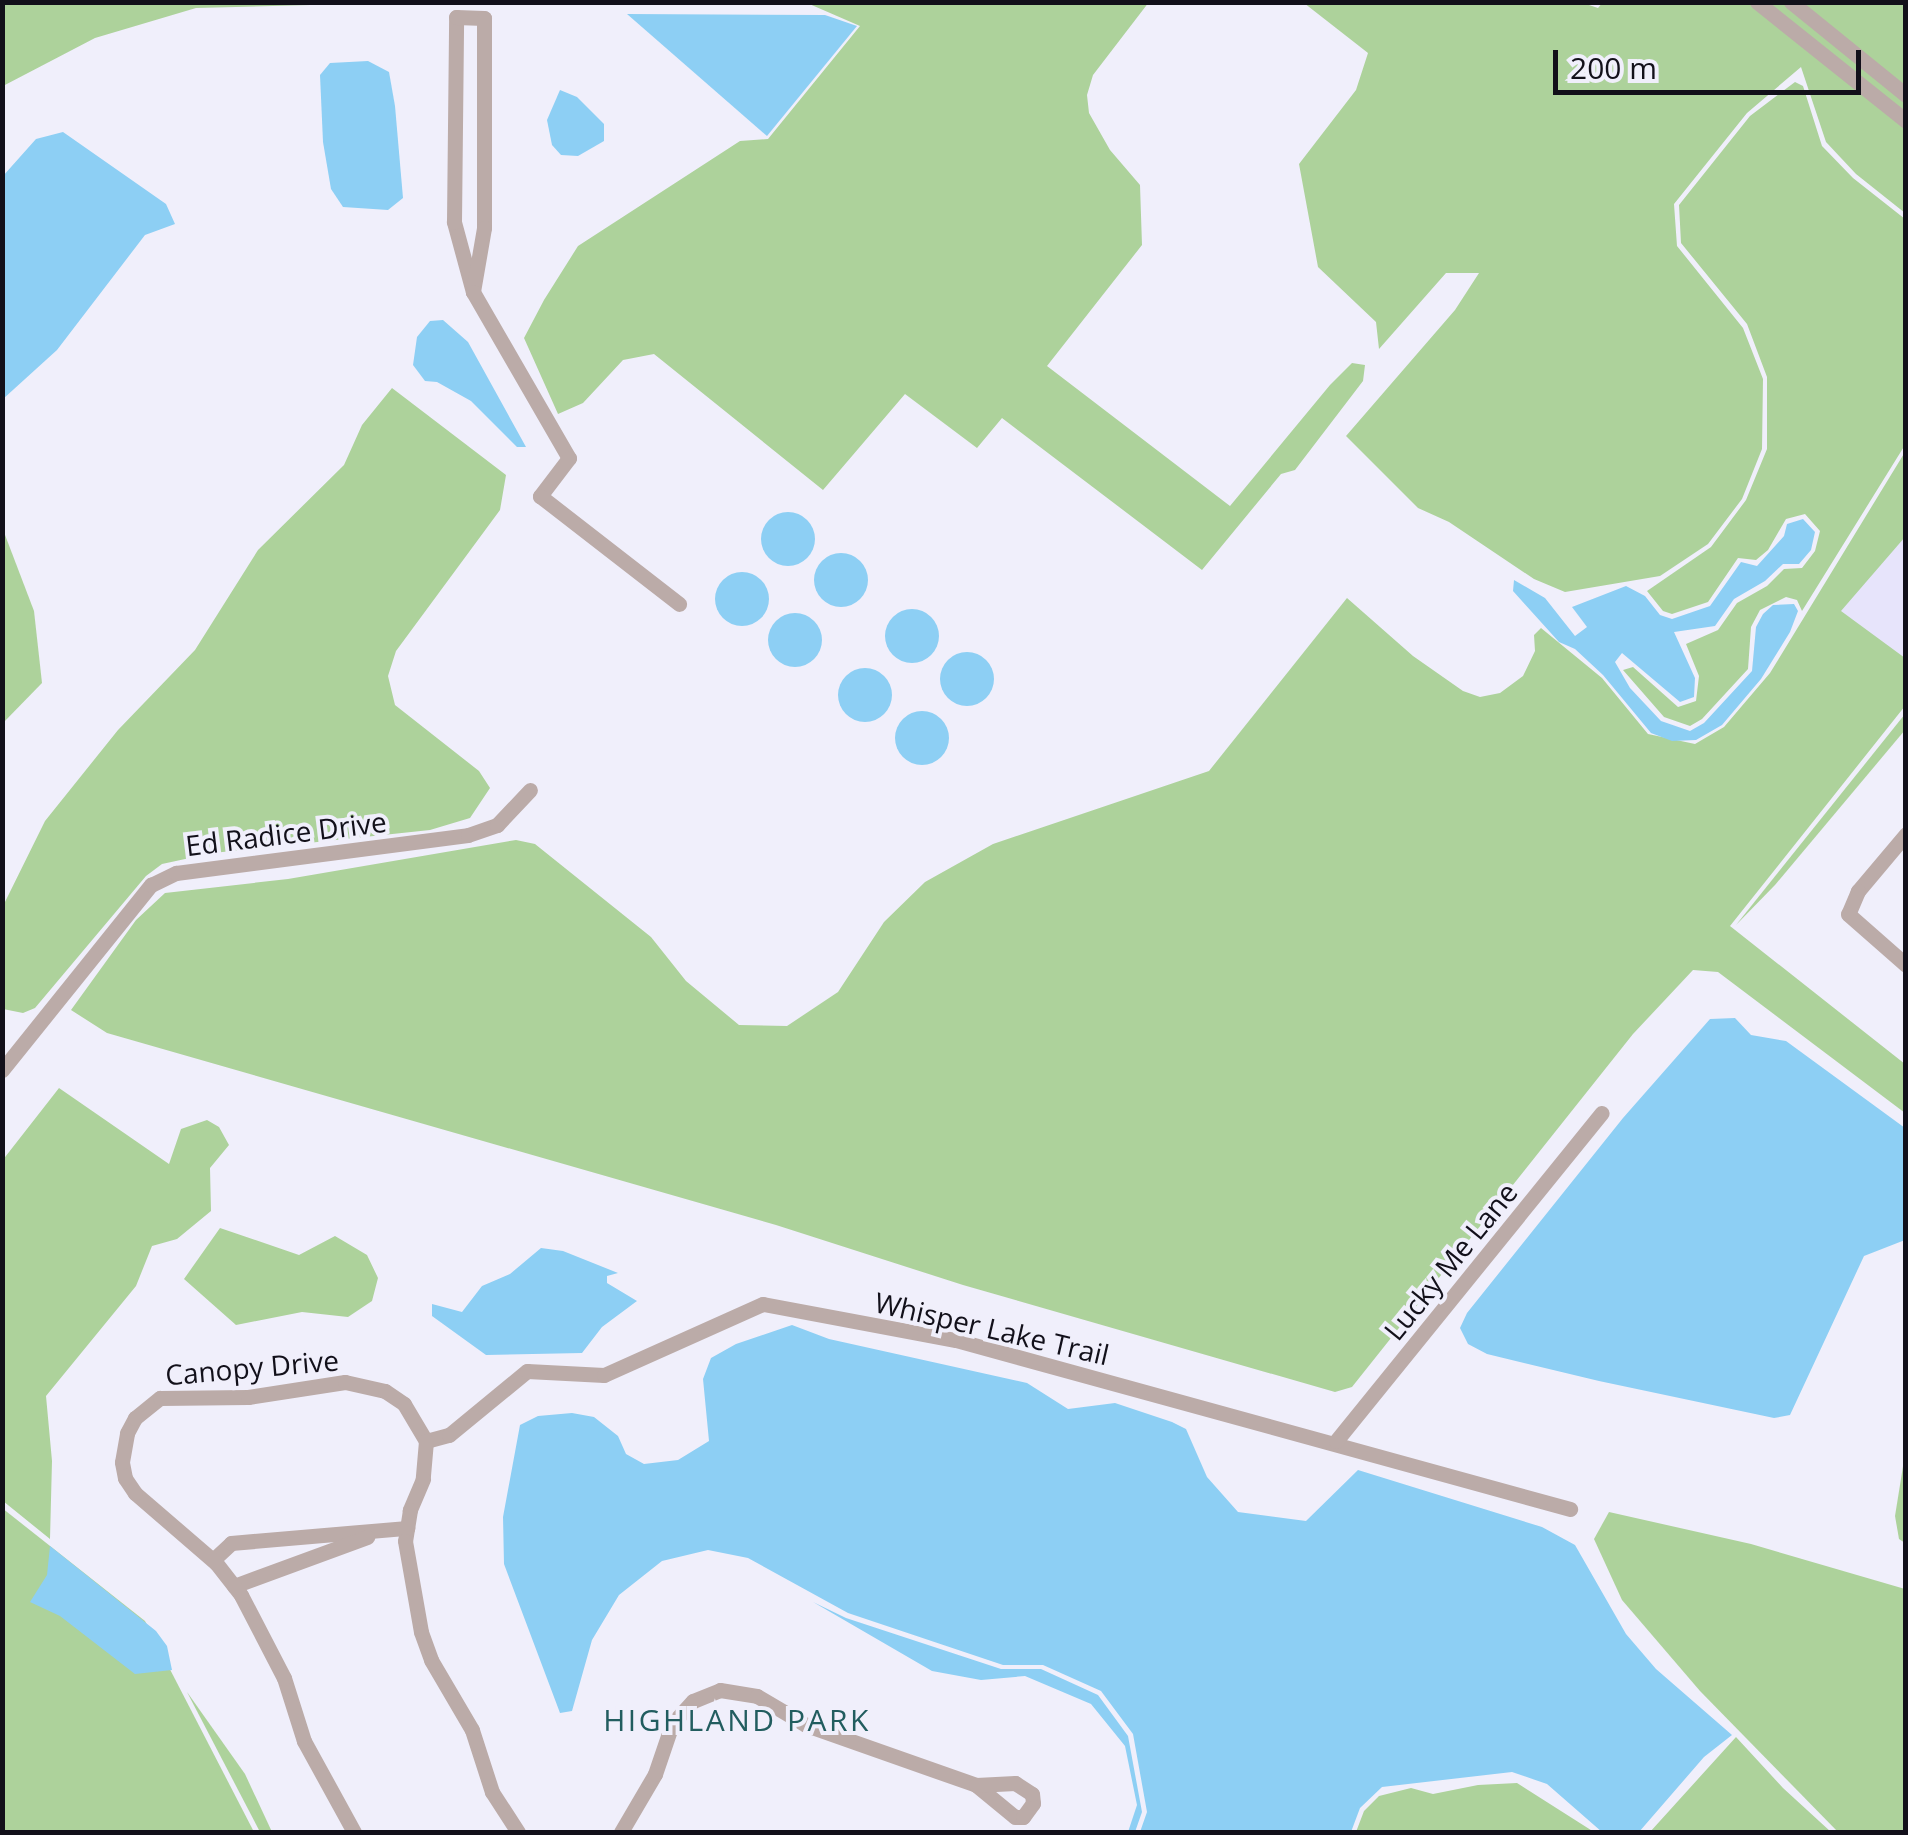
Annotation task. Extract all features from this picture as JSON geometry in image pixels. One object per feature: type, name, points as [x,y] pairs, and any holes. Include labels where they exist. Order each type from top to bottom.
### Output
[{"type":"street","points":[[1757,2],[1906,121]]},
{"type":"street","points":[[1791,2],[1906,95]]},
{"type":"street","points":[[472,292],[484,228],[484,18],[456,17],[454,222],[472,292],[569,458],[540,496],[679,604]]},
{"type":"street","name":"Ed Radice Drive","points":[[2,1070],[151,885],[176,872],[468,836],[497,825],[530,790]]},
{"type":"street","points":[[1906,834],[1858,890],[1848,914],[1906,966]]},
{"type":"street","name":"Lucky Me Lane","points":[[1336,1441],[1602,1113]]},
{"type":"street","name":"Whisper Lake Trail","points":[[426,1441],[449,1435],[526,1371],[604,1375],[764,1304],[956,1340],[1336,1441],[1570,1509]]},
{"type":"street","name":"Canopy Drive","points":[[354,1832],[304,1741],[265,1633],[213,1560],[135,1493],[125,1478],[122,1462],[127,1433],[148,1405],[174,1395],[248,1396],[362,1384],[385,1390],[404,1404],[426,1441]]},
{"type":"street","points":[[426,1441],[423,1479],[407,1528],[409,1570],[431,1660],[472,1730],[492,1792],[518,1832]]},
{"type":"street","points":[[213,1560],[232,1544],[407,1528]]},
{"type":"street","points":[[234,1586],[376,1533]]},
{"type":"street","points":[[622,1832],[655,1774],[672,1724],[694,1702],[720,1690],[757,1696],[806,1725],[976,1785]]},
{"type":"shaded area","points":[[1905,528],[1905,669],[1836,614]]},
{"type":"green space","points":[[3,2],[386,3],[196,8],[95,38],[3,86]]},
{"type":"green space","points":[[1149,2],[1093,75],[1087,95],[1089,113],[1110,150],[1140,185],[1142,245],[1047,366],[1230,506],[1330,385],[1352,363],[1365,365],[1363,381],[1295,470],[1281,474],[1202,570],[1002,418],[977,448],[905,394],[823,490],[654,354],[623,360],[583,403],[558,414],[524,338],[544,300],[578,246],[740,141],[768,139],[860,26],[807,3]]},
{"type":"green space","points":[[1580,2],[1598,8],[1603,2],[1905,3],[1905,213],[1856,174],[1826,142],[1801,67],[1747,113],[1674,204],[1677,246],[1743,328],[1763,379],[1762,449],[1742,499],[1708,544],[1660,576],[1565,592],[1534,579],[1449,522],[1418,508],[1346,436],[1455,310],[1479,273],[1446,273],[1379,349],[1376,322],[1318,267],[1299,164],[1356,90],[1368,53],[1304,3]]},
{"type":"green space","points":[[1795,82],[1803,86],[1822,146],[1853,178],[1905,219],[1905,445],[1802,611],[1797,600],[1786,597],[1760,610],[1751,627],[1748,669],[1702,719],[1690,726],[1664,717],[1623,670],[1633,667],[1678,707],[1696,701],[1699,676],[1686,644],[1718,630],[1737,603],[1767,586],[1784,569],[1802,568],[1815,551],[1820,531],[1805,514],[1786,519],[1768,550],[1756,560],[1738,558],[1708,602],[1672,614],[1663,611],[1647,591],[1711,547],[1746,500],[1767,449],[1767,377],[1747,324],[1681,243],[1679,205],[1750,116]]},
{"type":"green space","points":[[392,388],[506,475],[500,510],[396,651],[388,676],[395,705],[479,771],[490,788],[470,818],[430,830],[213,853],[162,864],[146,876],[35,1008],[23,1013],[3,1009],[3,906],[45,821],[118,730],[195,650],[258,550],[344,465],[362,425]]},
{"type":"green space","points":[[1905,452],[1905,537],[1841,611],[1905,658],[1905,706],[1730,926],[1905,1064],[1905,1113],[1718,972],[1693,970],[1633,1034],[1352,1387],[1335,1392],[963,1285],[776,1225],[107,1033],[71,1010],[136,920],[165,893],[288,879],[516,840],[535,844],[651,937],[686,981],[739,1025],[787,1026],[838,992],[884,922],[925,882],[993,844],[1209,771],[1347,598],[1413,656],[1463,691],[1480,697],[1500,693],[1523,676],[1535,651],[1534,635],[1541,628],[1602,678],[1648,734],[1695,744],[1724,727],[1770,673]]},
{"type":"green space","points":[[2,527],[34,611],[42,683],[3,723]]},
{"type":"green space","points":[[1905,714],[1905,730],[1775,885],[1736,925]]},
{"type":"green space","points":[[59,1088],[169,1164],[181,1129],[207,1120],[219,1127],[229,1145],[210,1168],[211,1211],[177,1239],[152,1246],[136,1286],[46,1396],[52,1461],[50,1539],[3,1501],[2,1161]]},
{"type":"green space","points":[[220,1228],[299,1255],[335,1236],[367,1255],[378,1278],[372,1301],[348,1317],[302,1312],[236,1325],[184,1279]]},
{"type":"green space","points":[[1905,1454],[1906,1543],[1899,1539],[1895,1516]]},
{"type":"green space","points":[[2,1508],[145,1621],[254,1832],[3,1832]]},
{"type":"green space","points":[[1609,1512],[1751,1544],[1905,1589],[1905,1832],[1838,1832],[1700,1691],[1622,1600],[1594,1539]]},
{"type":"green space","points":[[187,1692],[245,1774],[272,1832],[260,1832]]},
{"type":"green space","points":[[1736,1737],[1783,1788],[1831,1832],[1650,1832]]},
{"type":"green space","points":[[1517,1783],[1594,1832],[1356,1832],[1364,1811],[1379,1796],[1411,1788],[1433,1794],[1478,1785]]},
{"type":"water","points":[[627,14],[825,15],[857,26],[767,136]]},
{"type":"water","points":[[368,61],[389,72],[395,106],[403,198],[388,210],[343,207],[331,189],[323,142],[320,75],[330,63]]},
{"type":"water","points":[[560,90],[577,97],[604,124],[604,141],[578,156],[561,155],[552,145],[547,120]]},
{"type":"water","points":[[63,132],[166,204],[175,224],[145,235],[57,350],[3,399],[3,176],[36,139]]},
{"type":"water","points":[[443,320],[468,342],[526,447],[517,447],[471,401],[437,382],[425,381],[413,365],[417,337],[430,321]]},
{"type":"water","points":[[788,512],[807,520],[815,539],[807,558],[788,566],[769,558],[761,539],[769,520]]},
{"type":"water","points":[[1803,519],[1815,532],[1811,550],[1799,564],[1783,564],[1765,581],[1734,599],[1715,626],[1674,632],[1695,678],[1694,697],[1680,702],[1622,653],[1615,662],[1630,688],[1661,721],[1690,731],[1704,723],[1752,671],[1756,627],[1763,614],[1773,605],[1794,604],[1798,611],[1790,632],[1761,679],[1722,725],[1696,740],[1672,741],[1651,733],[1603,675],[1575,649],[1559,642],[1513,591],[1514,580],[1545,598],[1575,636],[1587,627],[1572,607],[1626,586],[1645,596],[1660,615],[1672,619],[1710,606],[1741,562],[1757,566],[1784,536],[1787,524]]},
{"type":"water","points":[[841,553],[860,561],[868,580],[860,599],[841,607],[822,599],[814,580],[822,561]]},
{"type":"water","points":[[742,572],[761,580],[769,599],[761,618],[742,626],[723,618],[715,599],[723,580]]},
{"type":"water","points":[[912,609],[931,617],[939,636],[931,655],[912,663],[893,655],[885,636],[893,617]]},
{"type":"water","points":[[795,613],[814,621],[822,640],[814,659],[795,667],[776,659],[768,640],[776,621]]},
{"type":"water","points":[[967,652],[986,660],[994,679],[986,698],[967,706],[948,698],[940,679],[948,660]]},
{"type":"water","points":[[865,668],[884,676],[892,695],[884,714],[865,722],[846,714],[838,695],[846,676]]},
{"type":"water","points":[[922,711],[941,719],[949,738],[941,757],[922,765],[903,757],[895,738],[903,719]]},
{"type":"water","points":[[1735,1018],[1751,1035],[1786,1041],[1905,1128],[1905,1240],[1864,1256],[1790,1415],[1774,1418],[1599,1381],[1487,1354],[1468,1344],[1460,1328],[1467,1313],[1623,1118],[1710,1019]]},
{"type":"water","points":[[541,1248],[563,1251],[618,1273],[607,1276],[607,1283],[637,1301],[602,1327],[582,1353],[486,1355],[432,1316],[432,1304],[462,1312],[482,1286],[510,1274]]},
{"type":"water","points":[[792,1325],[829,1339],[1027,1383],[1068,1409],[1115,1403],[1172,1422],[1186,1429],[1207,1477],[1238,1512],[1306,1521],[1358,1470],[1542,1527],[1575,1545],[1626,1634],[1656,1669],[1732,1735],[1704,1757],[1639,1832],[1602,1832],[1547,1784],[1512,1772],[1382,1787],[1360,1808],[1351,1832],[1140,1832],[1147,1812],[1133,1734],[1101,1691],[1043,1665],[1003,1665],[848,1613],[748,1558],[708,1550],[662,1561],[619,1595],[592,1640],[572,1711],[560,1713],[504,1564],[503,1517],[520,1425],[538,1416],[572,1413],[594,1417],[618,1436],[626,1454],[644,1464],[678,1460],[709,1441],[703,1379],[711,1358],[736,1344]]},
{"type":"water","points":[[50,1546],[156,1631],[167,1646],[172,1670],[135,1674],[60,1616],[30,1602],[47,1575]]},
{"type":"water","points":[[813,1602],[846,1618],[1001,1669],[1041,1669],[1098,1695],[1128,1736],[1142,1812],[1135,1832],[1128,1832],[1137,1805],[1125,1746],[1091,1704],[1025,1676],[981,1680],[932,1671]]},
{"type":"district","name":"HIGHLAND PARK","points":[[737,1720]]}]
